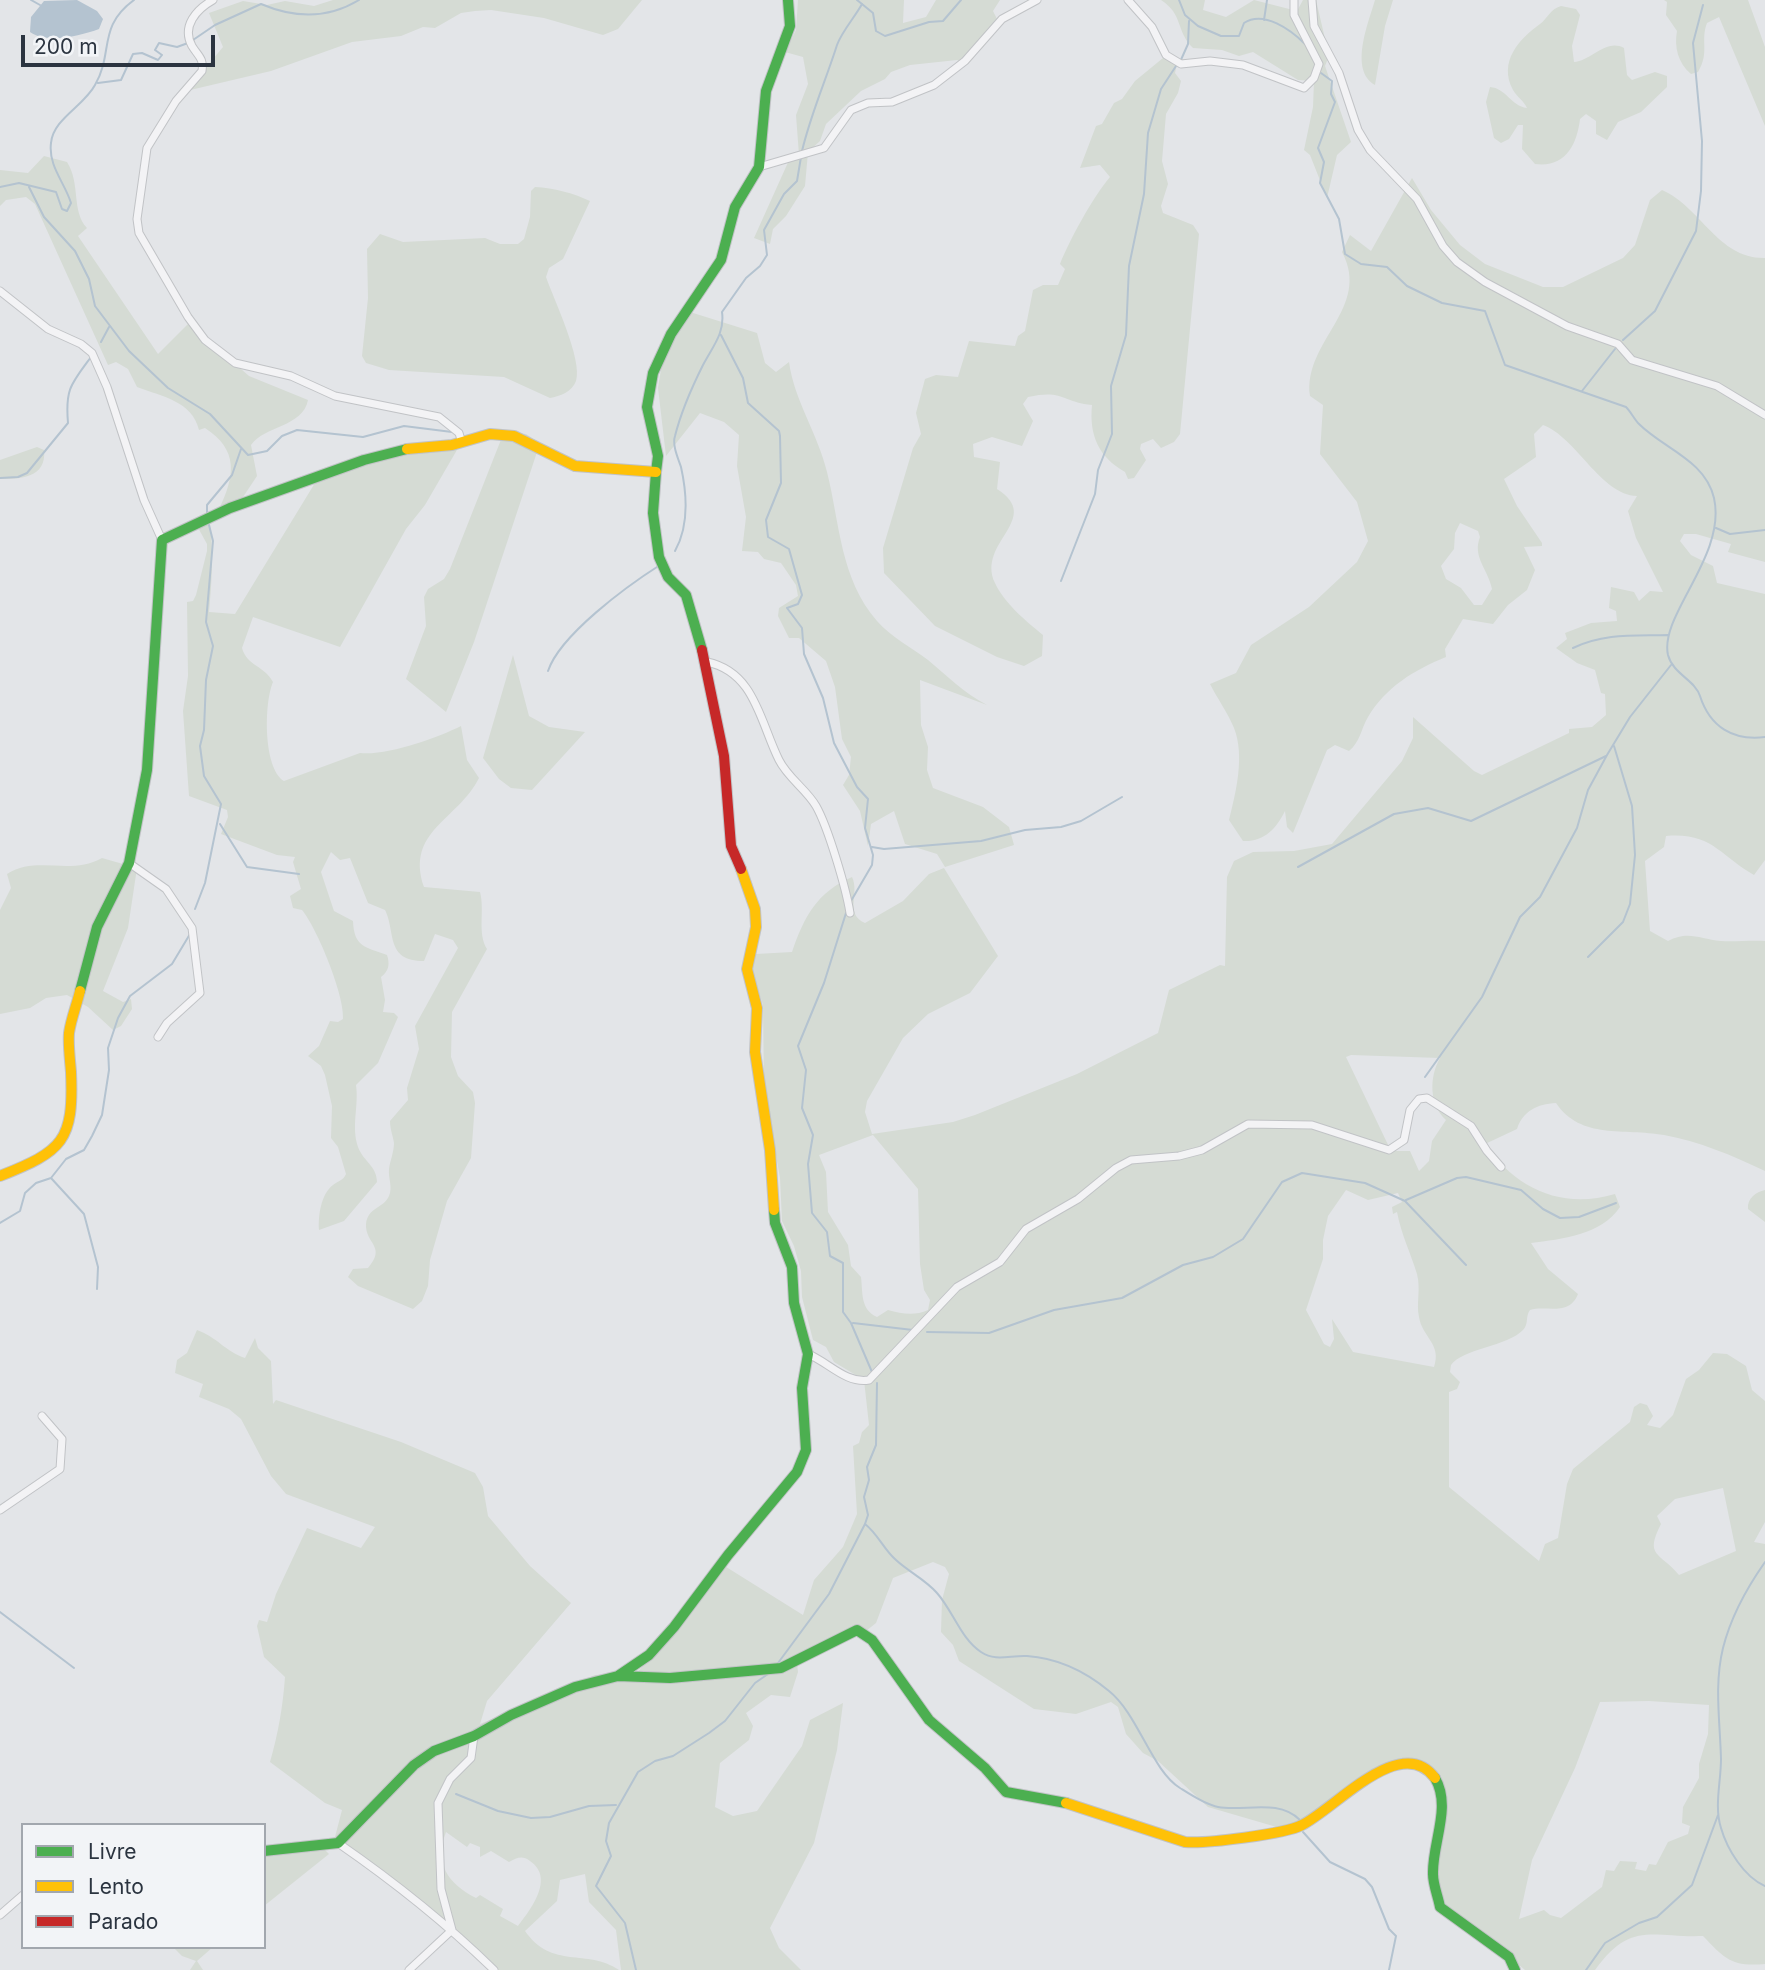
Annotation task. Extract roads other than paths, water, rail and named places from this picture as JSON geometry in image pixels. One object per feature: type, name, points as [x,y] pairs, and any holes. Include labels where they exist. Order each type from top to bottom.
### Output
[{"type":"street","points":[[213,0],[198,9],[190,27],[189,37],[202,59],[202,71],[176,101],[147,149],[137,219],[139,233],[150,253],[205,340],[235,363],[291,376],[335,397],[439,416],[459,433],[462,443]]},
{"type":"street","points":[[266,1851],[338,1843],[414,1765],[433,1751],[474,1736],[511,1715],[575,1687],[618,1676],[638,1666],[680,1621],[720,1564],[802,1465],[807,1443],[802,1388],[807,1354],[794,1303],[792,1267],[775,1223],[770,1150],[756,1063],[757,1008],[747,969],[756,927],[755,909],[750,888],[731,846],[724,756],[713,716],[707,662],[690,605],[661,564],[653,513],[658,456],[648,407],[653,373],[671,334],[721,260],[736,207],[758,167],[766,91],[790,26],[788,0]]},
{"type":"street","points":[[758,167],[824,148],[847,113],[855,107],[892,102],[934,85],[965,61],[1002,19],[1037,0]]},
{"type":"street","points":[[1128,0],[1152,27],[1166,55],[1181,64],[1210,61],[1243,65],[1304,88],[1314,78],[1319,64],[1294,15],[1294,0]]},
{"type":"street","points":[[1312,0],[1314,26],[1339,73],[1358,130],[1370,150],[1417,199],[1443,246],[1457,262],[1485,282],[1567,326],[1618,344],[1632,360],[1717,386],[1765,415]]},
{"type":"street","points":[[0,291],[21,310],[92,353],[107,387],[144,500],[162,540],[147,770],[129,863],[97,927],[78,996],[68,1046],[72,1103],[67,1129],[42,1159],[0,1176]]},
{"type":"street","points":[[162,540],[208,518],[364,460],[407,449],[462,443],[490,435],[504,434],[528,442],[554,458],[575,466],[656,472]]},
{"type":"street","points":[[707,662],[733,673],[749,688],[780,761],[817,808],[845,890],[850,913]]},
{"type":"street","points":[[129,863],[166,889],[194,934],[200,993],[167,1023],[158,1037]]},
{"type":"street","points":[[807,1354],[845,1376],[869,1380],[957,1287],[1000,1262],[1026,1229],[1078,1199],[1116,1168],[1144,1157],[1179,1156],[1202,1150],[1248,1124],[1312,1125],[1389,1150],[1404,1140],[1410,1110],[1419,1099],[1427,1098],[1471,1126],[1501,1167]]},
{"type":"street","points":[[0,1510],[60,1468],[62,1439],[42,1416]]},
{"type":"street","points":[[618,1676],[670,1678],[781,1668],[840,1636],[861,1631],[872,1640],[937,1729],[985,1768],[1006,1793],[1074,1804],[1185,1842],[1203,1844],[1301,1826],[1391,1764],[1408,1761],[1432,1774],[1442,1801],[1443,1823],[1432,1872],[1440,1907],[1509,1957],[1515,1970]]},
{"type":"street","points":[[452,1930],[441,1889],[438,1803],[450,1779],[471,1758],[474,1736]]},
{"type":"street","points":[[338,1843],[382,1873],[452,1930],[494,1970]]},
{"type":"street","points":[[0,1915],[21,1897]]},
{"type":"street","points":[[409,1970],[452,1930]]},
{"type":"water","points":[[77,0],[97,11],[103,19],[99,29],[54,38],[37,36],[30,32],[31,17],[44,1]]},
{"type":"waterway","points":[[31,0],[40,5]]},
{"type":"waterway","points":[[0,187],[19,183],[56,192],[62,209],[67,211],[71,203],[52,159],[53,134],[95,85],[101,73],[110,30],[122,10],[134,0]]},
{"type":"waterway","points":[[193,40],[215,25],[261,4],[286,12],[311,14],[335,11],[359,0]]},
{"type":"waterway","points":[[857,0],[873,13],[876,31],[885,36],[929,22],[943,21],[961,0]]},
{"type":"waterway","points":[[1179,0],[1185,15],[1198,26],[1221,36],[1239,36],[1244,23],[1260,19],[1277,23],[1305,44]]},
{"type":"waterway","points":[[1264,20],[1267,0]]},
{"type":"waterway","points":[[802,151],[837,45],[862,4]]},
{"type":"waterway","points":[[1623,340],[1655,311],[1696,231],[1701,191],[1702,141],[1693,43],[1703,5]]},
{"type":"waterway","points":[[1180,62],[1188,44],[1189,21]]},
{"type":"waterway","points":[[98,83],[121,80],[133,54],[142,53],[158,60],[162,55],[155,50],[159,43],[177,47],[188,43]]},
{"type":"waterway","points":[[1061,581],[1095,494],[1098,470],[1112,434],[1111,386],[1126,335],[1129,266],[1144,194],[1148,133],[1161,89],[1176,66]]},
{"type":"waterway","points":[[1321,73],[1332,81],[1331,94],[1335,102],[1318,148],[1324,162],[1320,183],[1339,219],[1345,254],[1361,264],[1387,267],[1407,286],[1442,303],[1485,311],[1505,365],[1626,407],[1649,433],[1693,464],[1702,474],[1714,498],[1715,520],[1703,563],[1673,622],[1668,639],[1668,655],[1674,667],[1697,690],[1710,716],[1724,730],[1743,737],[1765,737]]},
{"type":"waterway","points":[[675,551],[683,531],[686,510],[683,477],[674,443],[680,418],[720,333],[722,312],[746,278],[760,266],[767,255],[764,230],[784,194],[797,181],[801,157]]},
{"type":"waterway","points":[[29,187],[44,217],[75,251],[89,279],[95,306],[129,351],[168,388],[210,414],[248,455],[267,451],[282,436],[297,430],[363,437],[404,426],[452,432]]},
{"type":"waterway","points":[[101,342],[109,327]]},
{"type":"waterway","points":[[721,335],[743,378],[748,403],[779,431],[781,483],[766,520],[768,537],[789,549],[802,595],[798,604],[787,608],[802,628],[804,654],[823,698],[834,743],[857,787],[868,799],[865,828],[873,855],[872,865],[851,901]]},
{"type":"waterway","points":[[1582,391],[1615,349]]},
{"type":"waterway","points":[[0,478],[18,477],[27,473],[68,423],[71,387],[91,357]]},
{"type":"waterway","points":[[207,516],[207,505],[232,475],[241,449]]},
{"type":"waterway","points":[[195,909],[205,883],[221,804],[204,776],[200,746],[204,730],[206,680],[213,646],[206,622],[213,541],[209,525]]},
{"type":"waterway","points":[[1716,528],[1730,534],[1765,530]]},
{"type":"waterway","points":[[548,671],[555,657],[580,627],[613,598],[660,565]]},
{"type":"waterway","points":[[1573,648],[1608,638],[1668,635]]},
{"type":"waterway","points":[[1425,1077],[1482,997],[1520,917],[1540,897],[1577,828],[1588,790],[1607,755],[1630,717],[1671,665]]},
{"type":"waterway","points":[[1588,957],[1623,922],[1630,904],[1635,855],[1632,806],[1614,746]]},
{"type":"waterway","points":[[1298,867],[1394,814],[1428,808],[1471,821],[1606,756]]},
{"type":"waterway","points":[[872,847],[884,849],[981,841],[1025,830],[1061,827],[1081,821],[1122,797]]},
{"type":"waterway","points":[[220,824],[247,867],[299,874]]},
{"type":"waterway","points":[[846,913],[824,983],[798,1046],[806,1070],[802,1108],[813,1135],[808,1164],[812,1213],[827,1232],[830,1256],[843,1263],[843,1312],[851,1323],[872,1372]]},
{"type":"waterway","points":[[0,1223],[20,1211],[25,1193],[36,1183],[51,1178],[66,1159],[84,1150],[102,1115],[109,1070],[108,1048],[118,1018],[130,996],[172,964],[190,934]]},
{"type":"waterway","points":[[927,1332],[989,1333],[1054,1310],[1122,1298],[1183,1265],[1213,1257],[1243,1239],[1282,1182],[1302,1173],[1365,1183],[1405,1201],[1466,1265]]},
{"type":"waterway","points":[[1406,1200],[1457,1178],[1466,1177],[1521,1190],[1543,1209],[1560,1218],[1579,1217],[1616,1203]]},
{"type":"waterway","points":[[51,1178],[84,1214],[98,1267],[97,1289]]},
{"type":"waterway","points":[[853,1323],[913,1330]]},
{"type":"waterway","points":[[778,1663],[829,1594],[865,1524],[868,1515],[864,1497],[869,1480],[867,1467],[876,1445],[877,1383]]},
{"type":"waterway","points":[[865,1524],[892,1556],[937,1593],[968,1640],[981,1652],[998,1657],[1038,1657],[1060,1663],[1081,1672],[1109,1691],[1128,1713],[1161,1769],[1180,1788],[1213,1806],[1282,1809],[1300,1820]]},
{"type":"waterway","points":[[1765,1562],[1745,1593],[1726,1636],[1718,1689],[1721,1759],[1719,1820],[1727,1845],[1743,1869],[1765,1886]]},
{"type":"waterway","points":[[0,1612],[74,1668]]},
{"type":"waterway","points":[[636,1970],[625,1923],[596,1886],[611,1856],[606,1841],[609,1823],[638,1772],[655,1761],[673,1756],[725,1721],[755,1683],[768,1674]]},
{"type":"waterway","points":[[456,1794],[498,1811],[531,1818],[550,1817],[589,1806],[616,1805]]},
{"type":"waterway","points":[[1586,1970],[1605,1943],[1639,1923],[1657,1917],[1692,1885],[1718,1815]]},
{"type":"waterway","points":[[1303,1832],[1330,1862],[1365,1879],[1372,1887],[1389,1929],[1396,1936],[1389,1970]]}]
